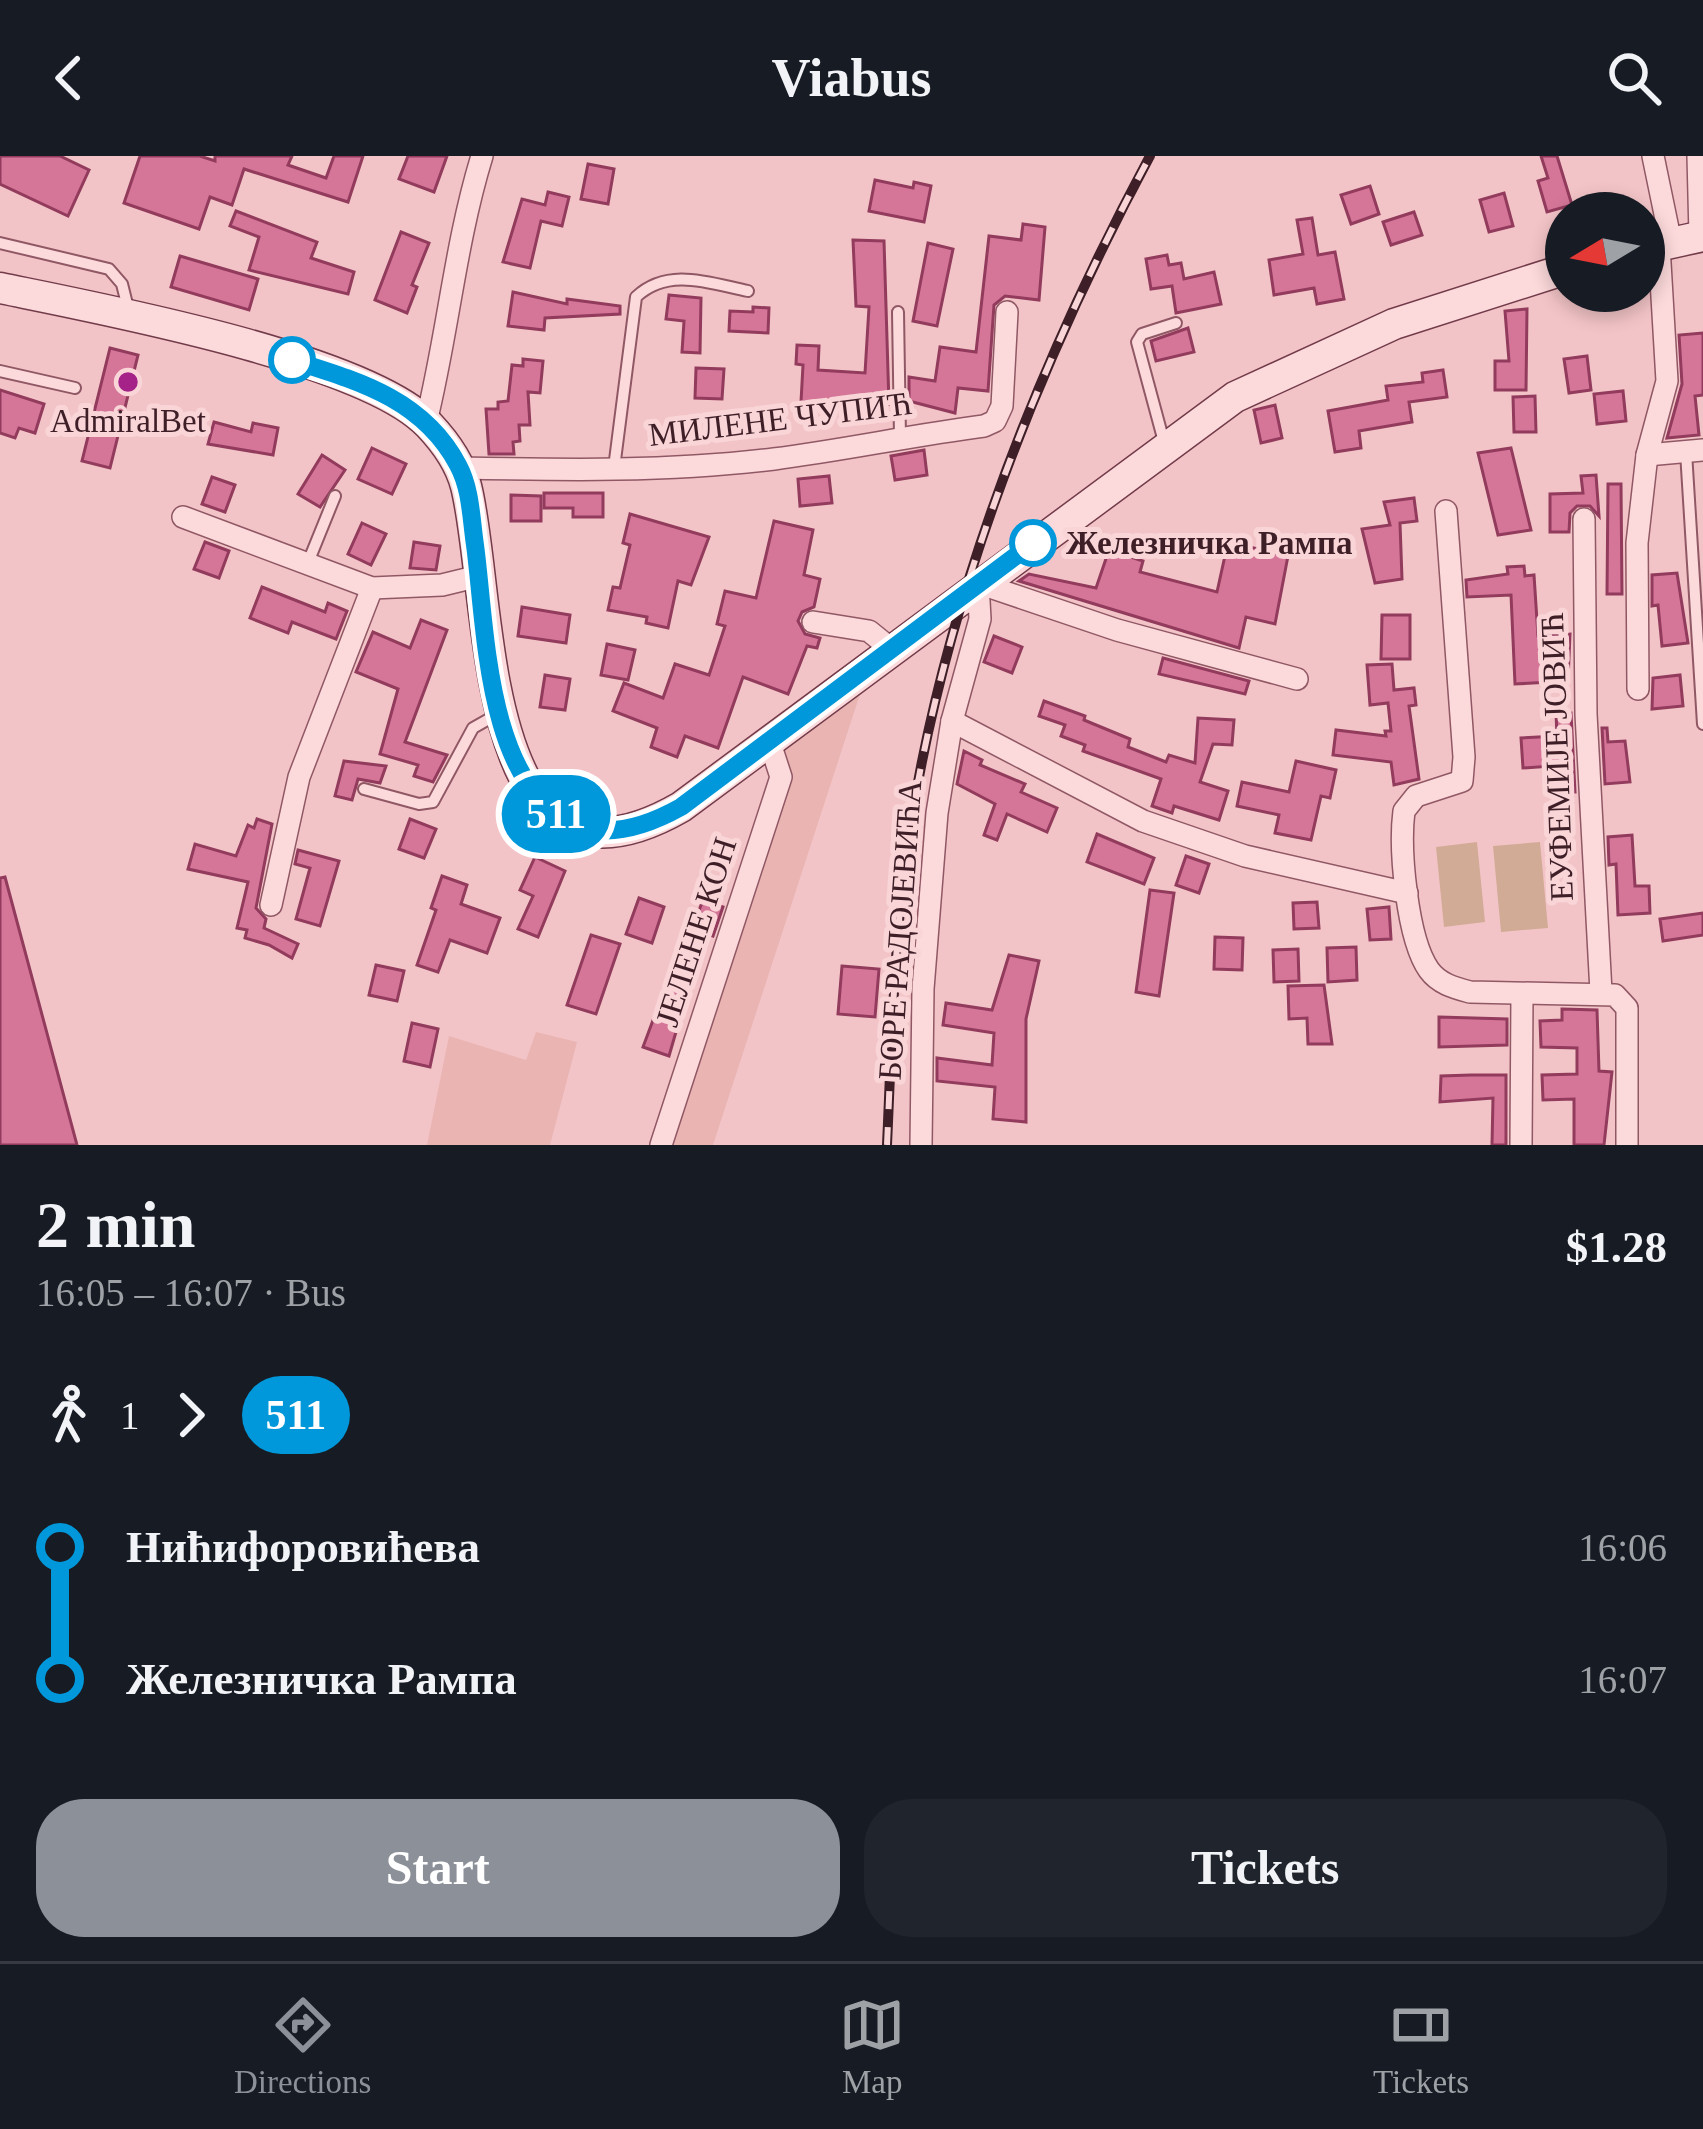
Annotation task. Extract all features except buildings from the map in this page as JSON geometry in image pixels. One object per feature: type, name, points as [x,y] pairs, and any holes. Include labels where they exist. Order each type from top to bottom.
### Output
[{"type":"main road","points":[[0,287],[129,316],[371,386],[426,422],[460,468],[509,751],[538,801],[581,828],[608,832],[659,819],[681,807],[1235,397],[1340,346],[1545,276]]},
{"type":"street","points":[[426,422],[441,363],[455,252],[482,156]]},
{"type":"street","points":[[1653,156],[1675,242]]},
{"type":"street","points":[[1638,689],[1636,543],[1647,454],[1667,380],[1675,242],[1698,156]]},
{"type":"street","name":"МИЛЕНЕ ЧУПИЋ","points":[[460,468],[614,471],[777,459],[995,421],[1002,406],[1007,312]]},
{"type":"street","points":[[1647,454],[1694,451]]},
{"type":"street","points":[[1446,511],[1462,781],[1416,796],[1404,812],[1407,893],[1422,956],[1431,974],[1447,986],[1470,992],[1608,993]]},
{"type":"street","points":[[183,517],[372,588],[442,585],[479,576]]},
{"type":"street","name":"ЕУФЕМИЈЕ ЈОВИЋ","points":[[1584,519],[1586,714],[1608,993],[1627,1008],[1628,1145]]},
{"type":"street","points":[[978,584],[1117,630],[1297,679]]},
{"type":"street","name":"БОРЕ РАДОЈЕВИЋА","points":[[921,1145],[928,905],[952,721],[980,619],[978,584]]},
{"type":"street","points":[[271,905],[299,777],[372,588]]},
{"type":"street","points":[[813,622],[869,631],[890,648]]},
{"type":"street","points":[[952,721],[1143,821],[1245,856],[1407,893]]},
{"type":"street","name":"ЈЕЛЕНЕ КОН","points":[[661,1145],[782,776],[769,740]]},
{"type":"street","points":[[1521,1145],[1522,995]]},
{"type":"lane","points":[[0,243],[109,269],[128,296],[129,316]]},
{"type":"lane","points":[[614,471],[637,297],[650,284],[672,278],[748,290]]},
{"type":"lane","points":[[898,312],[900,437]]},
{"type":"lane","points":[[1165,445],[1137,343],[1142,334],[1176,323]]},
{"type":"lane","points":[[0,370],[76,388]]},
{"type":"lane","points":[[1694,451],[1703,724]]},
{"type":"lane","points":[[307,565],[335,496]]},
{"type":"lane","points":[[364,789],[419,804],[434,802],[472,728],[499,714]]},
{"type":"shaded area","points":[[861,691],[713,1145],[668,1145],[792,776],[776,735]]},
{"type":"shaded area","points":[[1477,842],[1485,922],[1444,927],[1436,847]]},
{"type":"shaded area","points":[[1540,842],[1548,928],[1501,932],[1493,846]]},
{"type":"shaded area","points":[[536,1032],[577,1042],[550,1145],[427,1145],[449,1036],[526,1060]]},
{"type":"railway","points":[[887,1145],[906,857],[950,645],[975,560],[1036,394],[1150,156]]},
{"type":"bus line","name":"511","points":[[292,360],[371,386],[401,402],[449,450],[470,502],[497,700],[509,751],[538,801],[581,828],[608,832],[634,827],[681,807],[1033,543]]},
{"type":"place","name":"AdmiralBet","points":[[128,382]]},
{"type":"place","name":"Железничка Рампа","points":[[1033,543]]}]
